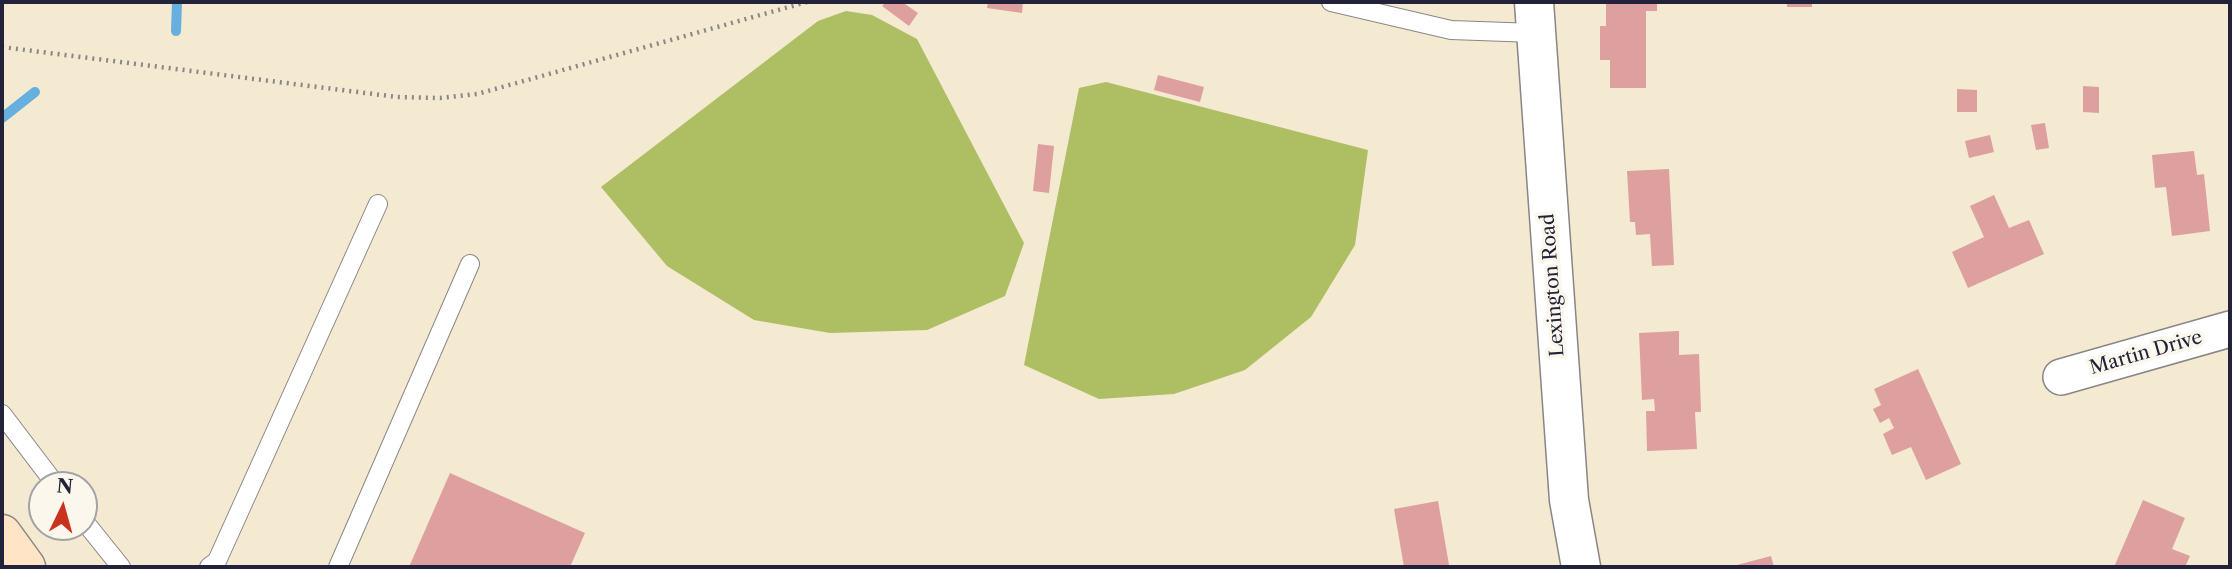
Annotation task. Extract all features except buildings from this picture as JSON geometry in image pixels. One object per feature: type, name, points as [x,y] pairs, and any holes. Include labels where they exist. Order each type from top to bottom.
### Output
[{"type":"main road","points":[[2,534],[26,567]]},
{"type":"street","name":"Lexington Road","points":[[1534,18],[1569,500],[1581,567]]},
{"type":"street","name":"Martin Drive","points":[[2062,377],[2230,329]]},
{"type":"lane","points":[[1331,2],[1451,30],[1534,18]]},
{"type":"lane","points":[[209,567],[217,561],[378,204]]},
{"type":"lane","points":[[338,567],[470,264]]},
{"type":"lane","points":[[2,414],[45,471]]},
{"type":"lane","points":[[98,538],[121,567]]},
{"type":"path","points":[[2,47],[384,95],[440,98],[477,94],[807,2]]},
{"type":"green space","points":[[846,11],[872,15],[917,39],[1024,243],[1005,296],[927,330],[830,333],[754,320],[667,266],[601,187],[818,21]]},
{"type":"green space","points":[[1106,82],[1368,150],[1355,245],[1311,317],[1245,370],[1174,394],[1099,399],[1024,365],[1079,88]]},
{"type":"waterway","points":[[176,31],[177,2]]},
{"type":"waterway","points":[[2,118],[35,92]]}]
